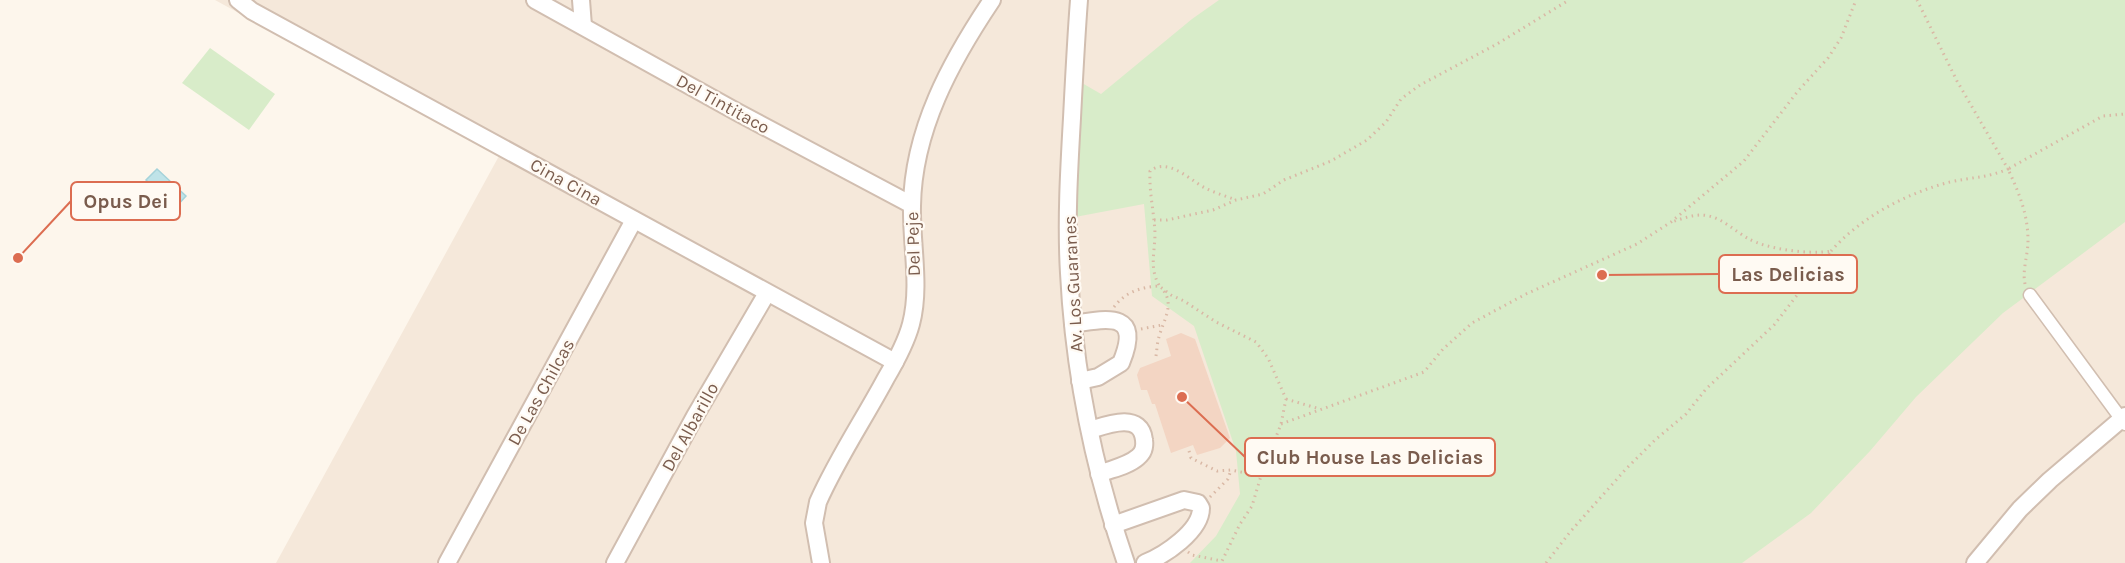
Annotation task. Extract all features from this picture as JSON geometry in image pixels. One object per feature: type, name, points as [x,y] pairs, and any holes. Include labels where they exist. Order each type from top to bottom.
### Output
[{"type":"street","name":"Cina Cina","points":[[238,0],[252,11],[895,362]]},
{"type":"street","name":"Del Tintitaco","points":[[535,0],[737,112],[912,205]]},
{"type":"street","points":[[581,0],[584,26]]},
{"type":"street","name":"Del Peje","points":[[821,563],[814,523],[818,502],[895,362],[911,326],[915,291],[912,205],[920,150],[937,95],[960,50],[992,0]]},
{"type":"street","name":"Av. Los Guaranes","points":[[1079,0],[1068,193],[1069,272],[1073,324],[1080,381],[1099,474],[1126,563]]},
{"type":"street","name":"De Las Chilcas","points":[[447,563],[634,220]]},
{"type":"street","name":"Del Albarillo","points":[[615,563],[695,416],[766,293]]},
{"type":"street","points":[[1978,561],[2020,510],[2050,480],[2124,420],[2030,295]]},
{"type":"street","points":[[1073,324],[1114,320],[1123,325],[1128,332],[1128,343],[1121,363],[1098,377],[1080,381]]},
{"type":"street","points":[[1090,430],[1121,422],[1138,427],[1143,434],[1143,450],[1139,456],[1099,474]]},
{"type":"street","points":[[1113,525],[1184,500],[1191,500],[1202,508],[1198,523],[1168,551],[1145,563]]},
{"type":"path","points":[[1154,220],[1189,216],[1213,210],[1236,200],[1263,194],[1284,180],[1331,161],[1367,140],[1386,122],[1401,99],[1420,85],[1497,44],[1569,0]]},
{"type":"path","points":[[1281,424],[1424,372],[1443,349],[1472,323],[1526,294],[1637,244],[1671,222],[1744,161],[1798,91],[1828,58],[1841,38],[1856,0]]},
{"type":"path","points":[[1917,0],[1957,81],[2008,169],[2020,195],[2026,214],[2028,242],[2024,281],[2030,295]]},
{"type":"path","points":[[1546,563],[1625,470],[1655,440],[1686,414],[1706,389],[1774,325],[1831,251],[1859,224],[1910,197],[1948,183],[1980,179],[2008,169],[2103,116],[2125,114]]},
{"type":"path","points":[[1156,356],[1162,325],[1168,311],[1167,296],[1159,286],[1152,265],[1155,235],[1150,171],[1153,168],[1165,167],[1179,171],[1205,188],[1236,200]]},
{"type":"path","points":[[1671,222],[1690,216],[1709,216],[1732,227],[1751,240],[1802,253],[1831,251]]},
{"type":"path","points":[[1107,319],[1119,300],[1146,287],[1159,286],[1216,322],[1256,342],[1268,358],[1286,399],[1281,424],[1252,506],[1221,562],[1192,555],[1177,543]]},
{"type":"path","points":[[1128,332],[1162,325]]},
{"type":"path","points":[[1286,399],[1322,410]]},
{"type":"path","points":[[1189,452],[1191,458],[1217,471],[1231,470],[1261,476]]},
{"type":"path","points":[[1199,505],[1228,479],[1231,470]]},
{"type":"shaded area","points":[[215,0],[2125,0],[2125,563],[276,563],[499,156]]},
{"type":"green space","points":[[1219,0],[2125,0],[2125,222],[2003,313],[1916,397],[1870,451],[1811,513],[1742,563],[1190,563],[1216,536],[1240,494],[1236,451],[1194,326],[1152,296],[1144,204],[1075,217],[1077,148],[1082,83],[1101,94],[1192,19]]},
{"type":"green space","points":[[210,48],[275,94],[249,130],[182,83]]},
{"type":"water","points":[[157,169],[186,196],[175,208],[146,180]]},
{"type":"building","points":[[1181,333],[1195,339],[1230,438],[1220,448],[1197,455],[1193,445],[1171,453],[1155,404],[1152,404],[1147,390],[1141,390],[1137,375],[1140,368],[1171,356],[1166,339]]},
{"type":"place","name":"Opus Dei","points":[[18,258]]},
{"type":"place","name":"Las Delicias","points":[[1602,275]]},
{"type":"place","name":"Club House Las Delicias","points":[[1182,397]]}]
